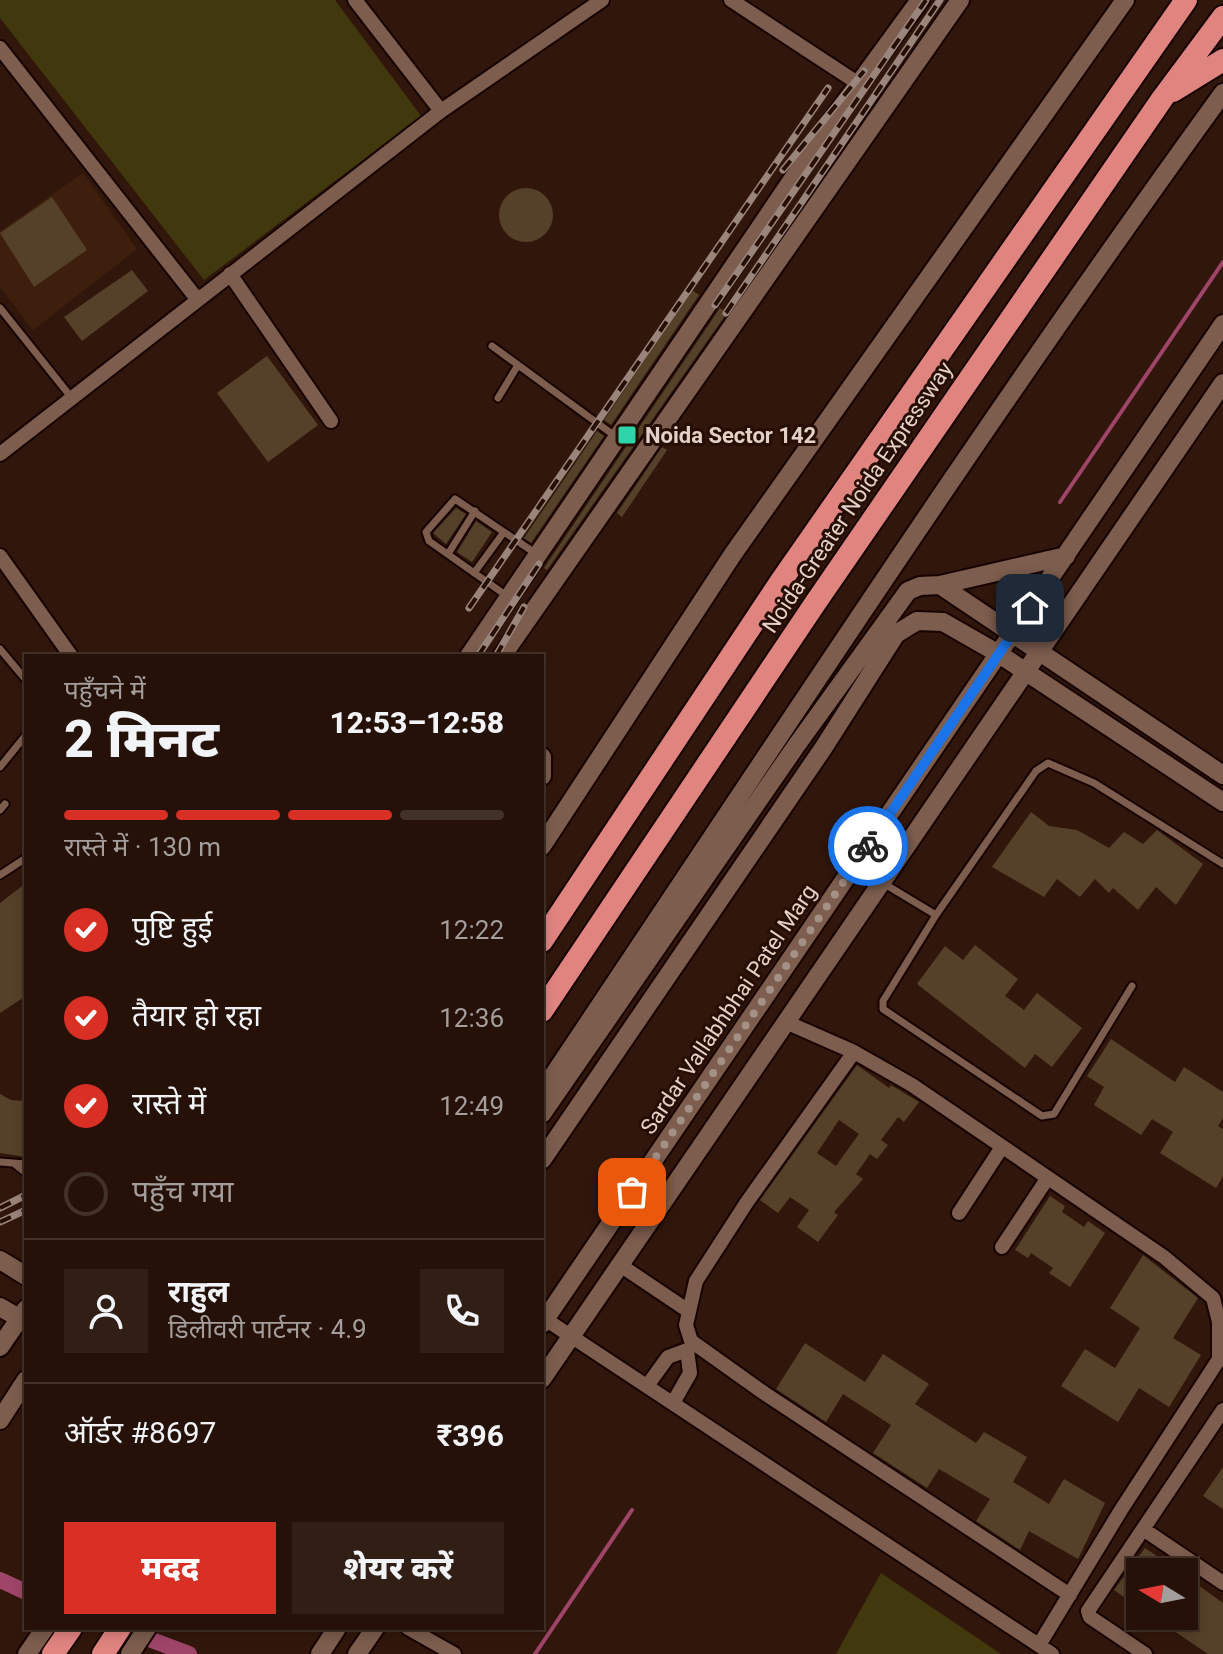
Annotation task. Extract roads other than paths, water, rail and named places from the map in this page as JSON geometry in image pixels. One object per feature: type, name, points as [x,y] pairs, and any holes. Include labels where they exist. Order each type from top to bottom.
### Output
[{"type":"highway","name":"Noida-Greater Noida Expressway","points":[[544,938],[781,581],[1186,0]]},
{"type":"highway","name":"Noida-Greater Noida Expressway","points":[[544,1008],[816,602],[1162,99],[1223,17]]},
{"type":"highway","points":[[1162,99],[1223,60]]},
{"type":"highway","points":[[53,1654],[70,1630]]},
{"type":"highway","points":[[103,1654],[119,1630]]},
{"type":"street","points":[[355,0],[441,111]]},
{"type":"street","points":[[0,454],[441,111],[602,0]]},
{"type":"street","points":[[731,0],[859,84]]},
{"type":"street","points":[[470,654],[859,84],[920,0]]},
{"type":"street","points":[[516,647],[960,0]]},
{"type":"street","points":[[544,843],[743,539],[1125,0]]},
{"type":"street","points":[[0,48],[197,299]]},
{"type":"street","points":[[544,1089],[876,595],[1148,197],[1223,93]]},
{"type":"street","points":[[230,274],[331,421]]},
{"type":"street","name":"Sardar Vallabhbhai Patel Marg","points":[[544,1322],[1223,324]]},
{"type":"street","points":[[544,1376],[1223,383]]},
{"type":"street","points":[[0,556],[70,654]]},
{"type":"street","points":[[544,1111],[796,746],[908,591],[1066,556]]},
{"type":"street","points":[[940,585],[1223,775]]},
{"type":"street","points":[[544,1157],[824,747],[896,634],[917,621],[943,622],[999,654],[1223,802]]},
{"type":"street","points":[[788,1023],[854,1052],[912,1085],[1164,1257],[1210,1293],[1219,1322],[1219,1359],[1039,1645]]},
{"type":"street","points":[[673,1403],[690,1373],[686,1325],[696,1281],[747,1202],[854,1052]]},
{"type":"street","points":[[959,1213],[1002,1147]]},
{"type":"street","points":[[1002,1247],[1047,1179]]},
{"type":"street","points":[[0,1260],[24,1275]]},
{"type":"street","points":[[620,1265],[687,1310]]},
{"type":"street","points":[[0,1307],[22,1314],[0,1347]]},
{"type":"street","points":[[544,1322],[571,1336],[1052,1654]]},
{"type":"street","points":[[689,1345],[1070,1595]]},
{"type":"street","points":[[647,1386],[668,1357],[689,1345]]},
{"type":"street","points":[[0,1420],[24,1383]]},
{"type":"street","points":[[1145,1654],[1088,1615],[1091,1606],[1223,1411]]},
{"type":"street","points":[[1143,1529],[1223,1583]]},
{"type":"street","points":[[27,1654],[44,1630]]},
{"type":"street","points":[[130,1654],[146,1630]]},
{"type":"street","points":[[320,1654],[336,1630]]},
{"type":"street","points":[[357,1654],[374,1630]]},
{"type":"street","points":[[412,1630],[454,1654]]},
{"type":"lane","points":[[0,308],[71,397]]},
{"type":"lane","points":[[492,346],[617,438]]},
{"type":"lane","points":[[498,398],[518,365]]},
{"type":"lane","points":[[509,598],[429,541],[426,532],[452,500],[475,511],[538,555]]},
{"type":"lane","points":[[448,554],[475,511]]},
{"type":"lane","points":[[474,573],[504,532]]},
{"type":"lane","points":[[0,649],[24,678]]},
{"type":"lane","points":[[0,767],[24,737]]},
{"type":"lane","points":[[1132,986],[1054,1114],[1042,1116],[883,1009],[883,1001],[936,915],[1030,780],[1048,763],[1094,783],[1223,864]]},
{"type":"lane","points":[[0,875],[24,859]]},
{"type":"lane","points":[[881,882],[936,915]]},
{"type":"lane","points":[[0,1162],[24,1164]]},
{"type":"lane","points":[[16,1165],[24,1171]]},
{"type":"waterway","points":[[1060,502],[1223,262]]},
{"type":"waterway","points":[[535,1654],[632,1510]]},
{"type":"waterway","points":[[0,1580],[24,1591]]},
{"type":"waterway","points":[[125,1630],[189,1654]]},
{"type":"railway","points":[[715,305],[926,0]]},
{"type":"railway","points":[[726,313],[940,0]]},
{"type":"railway","points":[[783,170],[864,71]]},
{"type":"railway","points":[[469,608],[828,88]]},
{"type":"railway","points":[[479,654],[539,564]]},
{"type":"railway","points":[[497,654],[524,607]]},
{"type":"railway","points":[[0,1208],[24,1196]]},
{"type":"railway","points":[[0,1222],[24,1211]]},
{"type":"place","name":"Noida Sector 142","points":[[627,435]]}]
